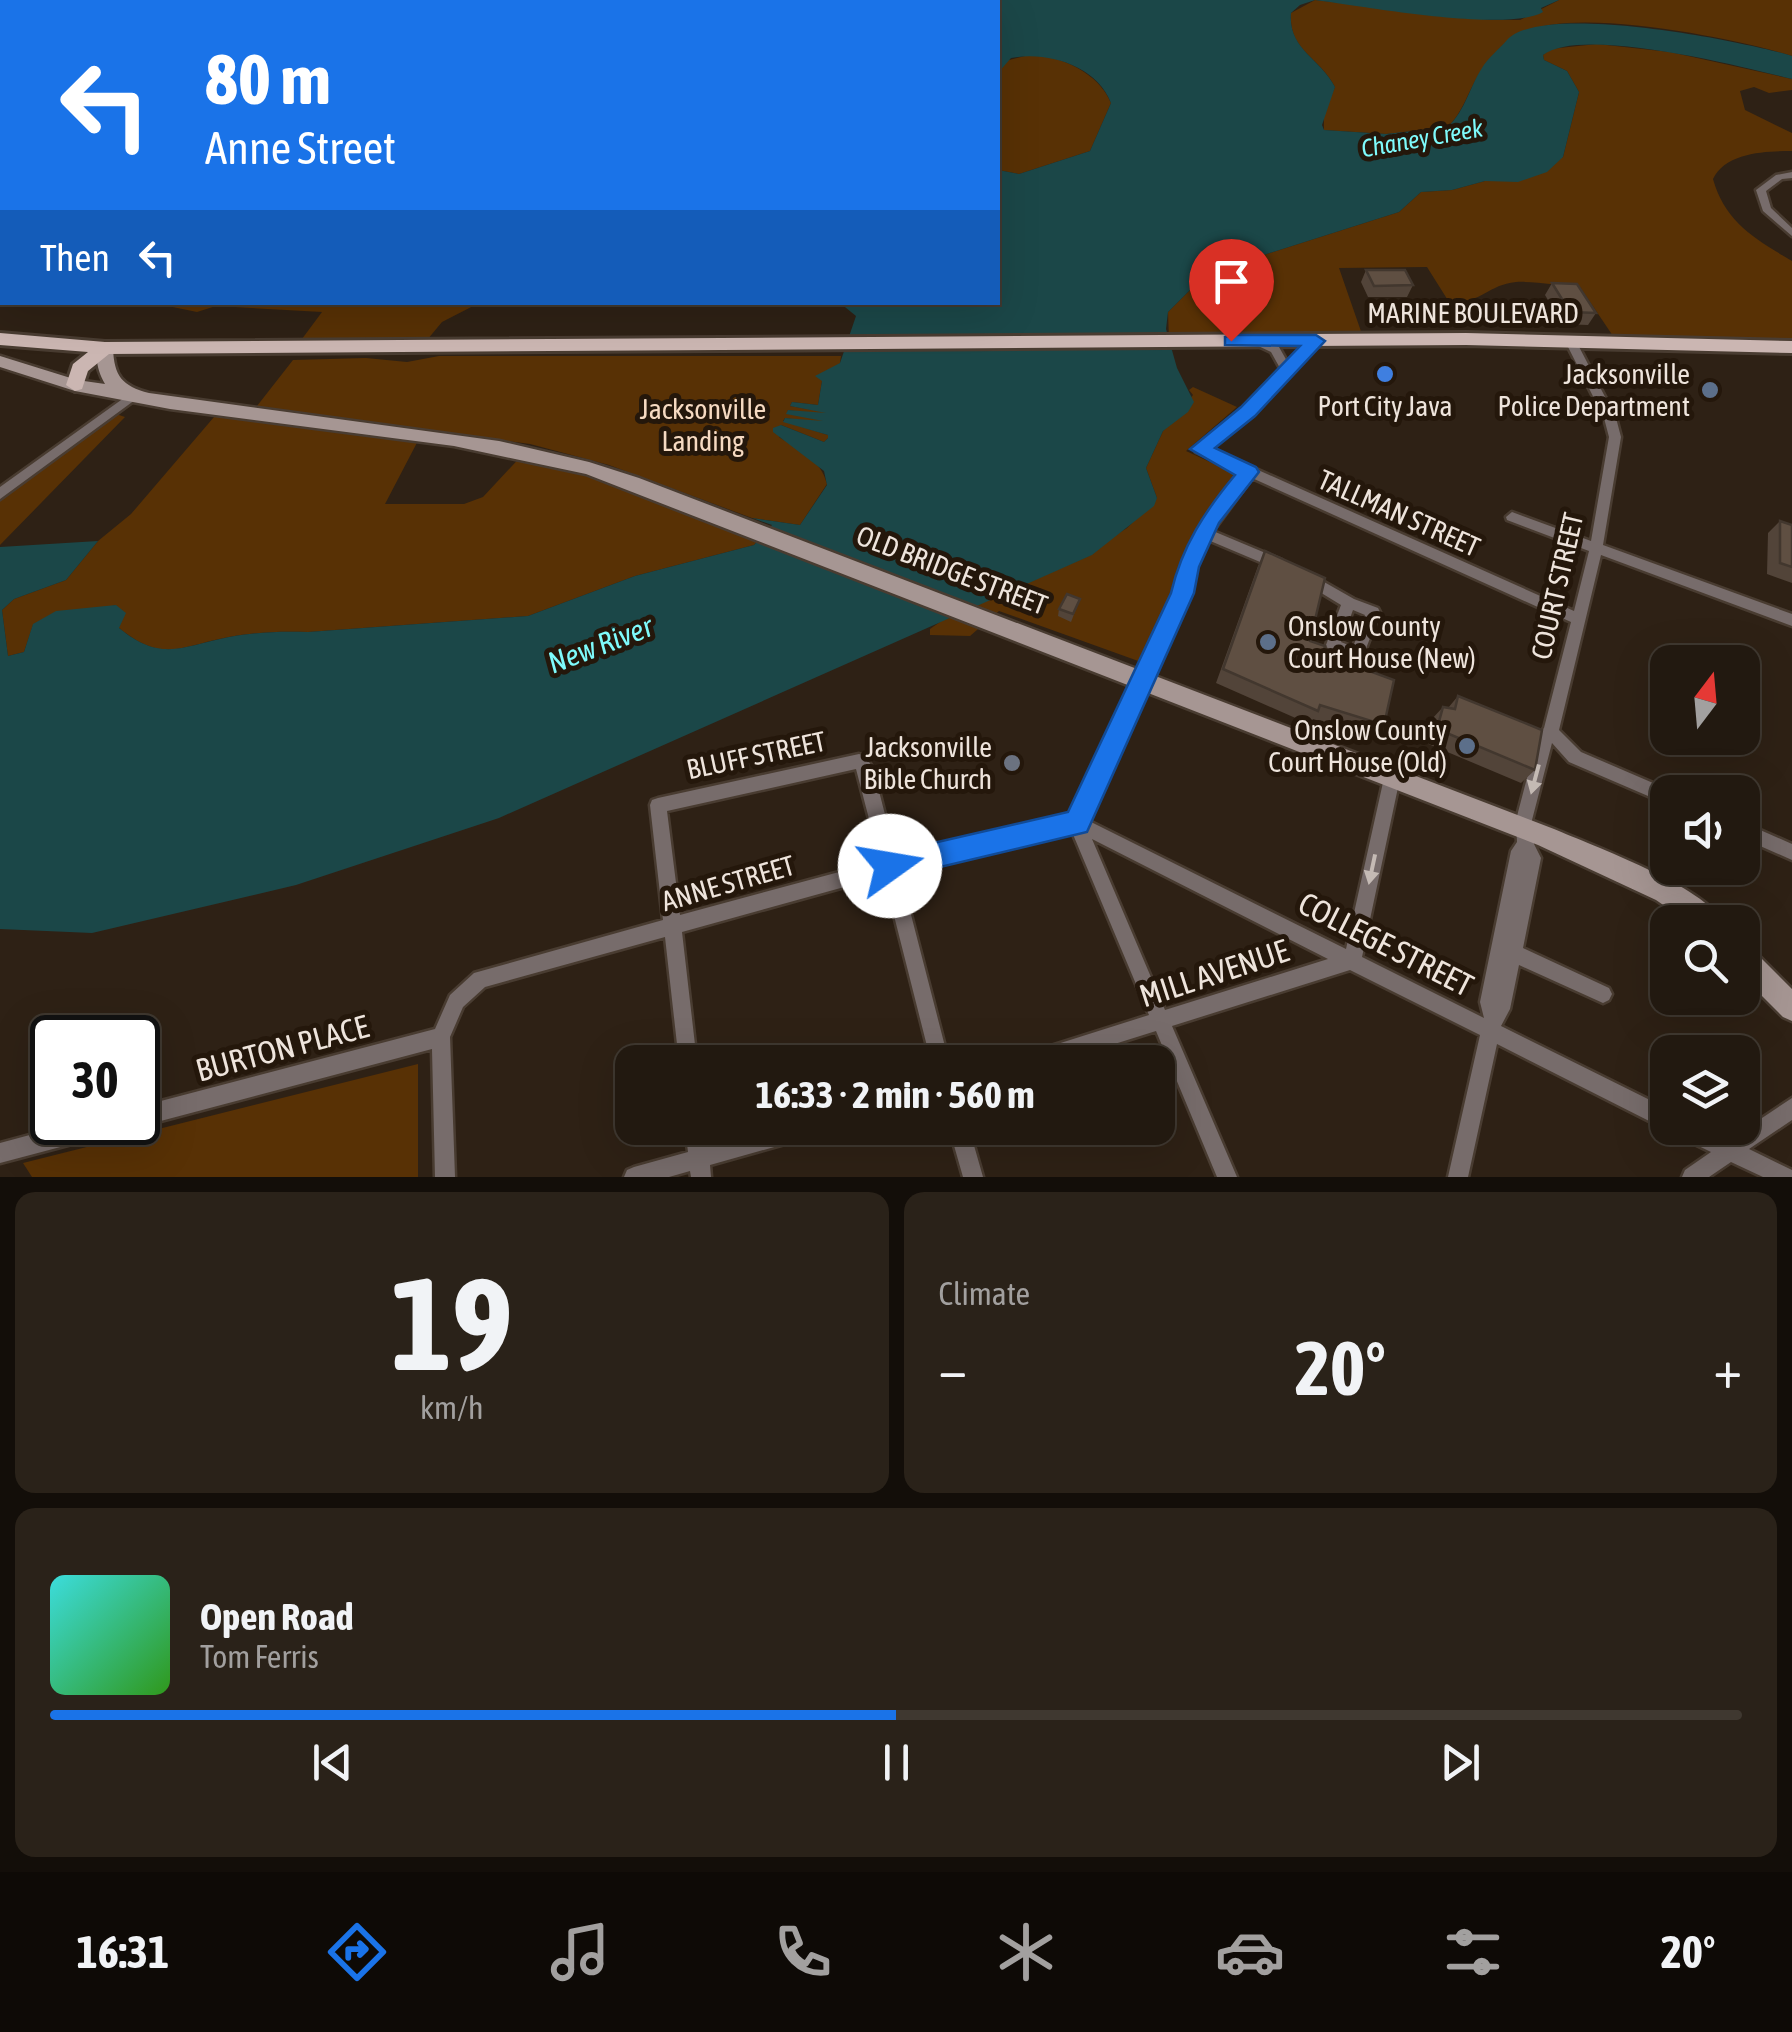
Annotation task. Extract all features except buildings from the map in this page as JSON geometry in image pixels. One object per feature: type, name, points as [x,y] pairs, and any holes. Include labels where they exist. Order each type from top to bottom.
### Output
[{"type":"main road","name":"MARINE BOULEVARD","points":[[0,339],[105,348],[1206,341],[1571,341],[1792,347]]},
{"type":"main road","points":[[75,385],[80,368],[105,348]]},
{"type":"main road","points":[[105,348],[104,367],[112,381],[120,389],[135,394]]},
{"type":"main road","name":"OLD BRIDGE STREET","points":[[0,361],[75,385],[213,409],[538,454],[587,466],[1145,678],[1665,892],[1684,905]]},
{"type":"main road","points":[[1760,975],[1792,1008]]},
{"type":"street","points":[[1792,175],[1769,182],[1762,190],[1762,199],[1766,209],[1792,233]]},
{"type":"street","points":[[1256,341],[1275,350],[1287,371],[1316,341]]},
{"type":"street","name":"COURT STREET","points":[[1492,1023],[1500,1013],[1533,858],[1525,816],[1546,736],[1551,732],[1595,550],[1615,437],[1610,418],[1571,341]]},
{"type":"street","name":"TALLMAN STREET","points":[[1287,371],[1248,411],[1200,449],[1578,619]]},
{"type":"street","points":[[0,494],[135,394]]},
{"type":"street","points":[[1227,1177],[1077,823],[1145,678],[1210,519],[1249,472]]},
{"type":"street","points":[[1512,517],[1792,620]]},
{"type":"street","points":[[1204,534],[1318,582],[1349,603]]},
{"type":"street","points":[[1551,732],[1575,757],[1650,790]]},
{"type":"street","name":"BLUFF STREET","points":[[673,926],[658,805],[858,761],[865,768],[890,866]]},
{"type":"street","points":[[1352,960],[1392,778]]},
{"type":"street","name":"ANNE STREET","points":[[441,1038],[456,1001],[480,979],[890,866],[1077,823]]},
{"type":"street","name":"COLLEGE STREET","points":[[1077,823],[1352,960],[1492,1023],[1650,1110]]},
{"type":"street","name":"COURT STREET","points":[[1458,1177],[1492,1023],[1489,1002],[1518,851],[1527,838]]},
{"type":"street","points":[[1760,838],[1792,852]]},
{"type":"street","points":[[890,866],[936,1045]]},
{"type":"street","points":[[673,926],[686,1045]]},
{"type":"street","points":[[1513,954],[1604,994]]},
{"type":"street","name":"MILL AVENUE","points":[[1085,1045],[1352,960]]},
{"type":"street","points":[[441,1038],[445,1177]]},
{"type":"street","name":"BURTON PLACE","points":[[160,1111],[441,1038]]},
{"type":"street","points":[[1692,1177],[1792,1108]]},
{"type":"street","points":[[0,1153],[30,1145]]},
{"type":"street","points":[[634,1177],[699,1167],[759,1145]]},
{"type":"street","points":[[964,1145],[973,1177]]},
{"type":"street","points":[[1718,1145],[1785,1177]]},
{"type":"green space","points":[[1315,0],[1520,20],[1559,0],[1792,0],[1792,56],[1652,27],[1573,23],[1541,27],[1518,36],[1494,56],[1448,127],[1386,134],[1324,130],[1324,112],[1335,87],[1299,44],[1291,26],[1291,13]]},
{"type":"green space","points":[[1597,44],[1670,52],[1792,79],[1792,90],[1769,93],[1754,87],[1740,91],[1745,110],[1792,133],[1792,151],[1737,158],[1713,179],[1725,207],[1743,228],[1792,261],[1792,347],[1617,342],[1580,287],[1516,282],[1470,300],[1449,302],[1427,267],[1339,268],[1364,340],[1169,341],[1168,312],[1207,273],[1399,212],[1421,192],[1452,190],[1485,181],[1518,181],[1563,157],[1579,92],[1567,71],[1544,60],[1543,55],[1550,49]]},
{"type":"green space","points":[[1029,55],[1053,58],[1077,68],[1097,83],[1111,103],[1090,151],[1019,174],[1000,170],[1000,70],[1005,61]]},
{"type":"green space","points":[[163,305],[475,305],[442,322],[422,346],[296,347],[322,312],[216,306],[197,312]]},
{"type":"green space","name":"Jacksonville Landing","points":[[439,356],[841,356],[840,363],[822,381],[818,405],[792,402],[790,406],[826,412],[825,415],[788,410],[787,413],[823,420],[822,423],[785,418],[783,421],[828,438],[824,442],[781,425],[779,437],[815,462],[827,484],[800,525],[752,518],[609,465],[530,444],[257,406],[293,360],[366,358],[407,362]]},
{"type":"green space","points":[[1193,387],[1237,407],[1186,451],[1234,473],[1236,479],[1193,544],[1141,662],[999,611],[970,636],[930,635],[930,629],[947,617],[1091,555],[1127,528],[1157,498],[1146,468],[1163,431],[1193,395],[1189,390]]},
{"type":"green space","points":[[220,410],[421,435],[385,504],[464,504],[483,497],[526,451],[765,533],[754,545],[635,576],[528,616],[259,633],[161,649],[148,646],[119,628],[116,605],[33,625],[24,652],[8,656],[2,610],[14,599],[66,580],[98,541],[131,514]]},
{"type":"green space","points":[[110,412],[125,417],[0,545],[0,494]]},
{"type":"green space","points":[[418,1064],[418,1177],[32,1177],[23,1163],[95,1145],[160,1145],[160,1129]]},
{"type":"water","points":[[1000,0],[1315,0],[1291,13],[1291,25],[1299,44],[1335,87],[1322,125],[1324,130],[1386,134],[1448,127],[1484,65],[1507,40],[1527,29],[1560,24],[1645,28],[1767,49],[1792,56],[1792,79],[1664,51],[1591,44],[1563,47],[1543,55],[1544,60],[1567,71],[1579,92],[1563,157],[1547,172],[1518,182],[1485,181],[1452,190],[1421,192],[1399,212],[1207,273],[1168,312],[1166,329],[1177,368],[1194,402],[1188,412],[1163,431],[1146,468],[1157,498],[1154,506],[1092,555],[499,818],[296,885],[92,933],[0,929],[0,547],[98,541],[66,580],[14,599],[2,610],[8,656],[24,652],[33,624],[56,611],[116,605],[126,613],[119,628],[160,649],[259,633],[528,616],[635,576],[754,545],[772,525],[752,518],[800,525],[827,485],[824,471],[773,432],[773,428],[781,425],[824,442],[828,438],[783,422],[785,418],[823,421],[786,414],[788,410],[826,413],[790,406],[792,402],[818,405],[822,381],[815,376],[840,363],[856,316],[842,305],[1000,305],[1000,170],[1019,174],[1090,151],[1111,103],[1095,79],[1055,59],[1011,58],[1000,71]]},
{"type":"water","points":[[1315,0],[1559,0],[1541,8],[1543,12],[1525,18],[1499,20],[1434,16]]},
{"type":"place","name":"Port City Java","points":[[1385,374]]},
{"type":"place","name":"Jacksonville Police Department","points":[[1710,390]]},
{"type":"place","name":"Onslow County Court House (New)","points":[[1268,642]]},
{"type":"place","name":"Onslow County Court House (Old)","points":[[1467,746]]},
{"type":"place","name":"Jacksonville Bible Church","points":[[1012,763]]},
{"type":"route","points":[[890,866],[1077,823],[1145,678],[1210,519],[1249,472],[1200,449],[1248,411],[1316,341],[1231,341]]},
{"type":"water label","name":"Chaney Creek","points":[[1422,138]]},
{"type":"water label","name":"New River","points":[[600,644]]}]
